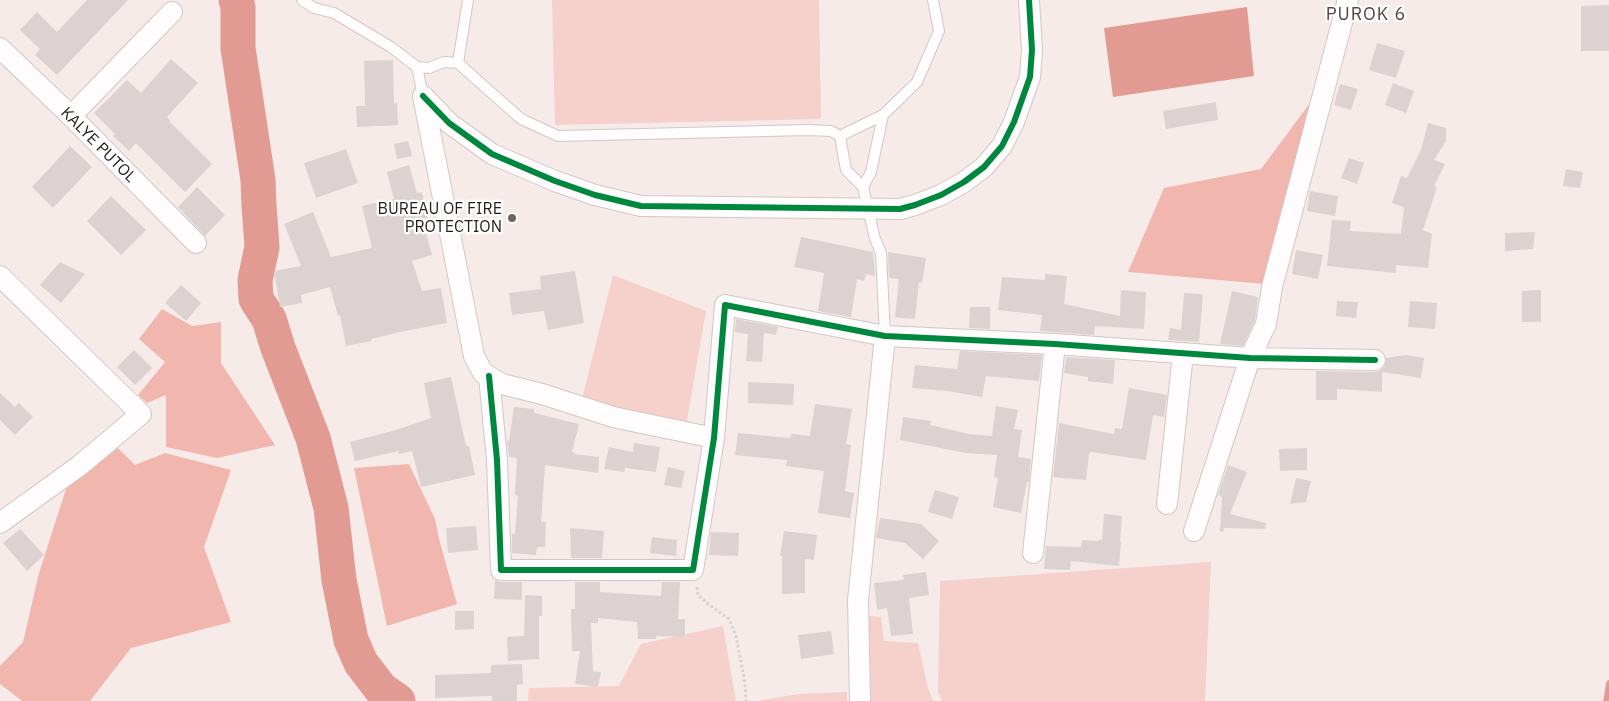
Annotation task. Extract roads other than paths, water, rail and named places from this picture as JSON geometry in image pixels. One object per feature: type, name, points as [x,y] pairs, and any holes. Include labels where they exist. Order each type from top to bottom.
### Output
[{"type":"street","points":[[423,96],[449,124],[492,154],[555,181],[595,195],[641,206],[900,209],[940,195],[964,182],[984,167],[1002,146],[1014,122],[1030,78],[1032,50],[1029,0]]},
{"type":"street","points":[[1194,532],[1250,358],[1266,324],[1272,288],[1348,0]]},
{"type":"street","points":[[71,116],[172,12]]},
{"type":"street","name":"KALYE PUTOL","points":[[0,48],[71,116],[196,243]]},
{"type":"street","points":[[423,96],[474,356],[484,374],[502,384],[542,394],[613,417],[714,438]]},
{"type":"street","points":[[0,276],[141,414],[79,466],[2,519]]},
{"type":"street","points":[[488,376],[497,460],[501,570],[693,570],[714,438],[725,306],[885,336],[1055,344],[1250,358],[1375,360]]},
{"type":"street","points":[[860,701],[858,600],[885,336]]},
{"type":"street","points":[[1033,553],[1055,344]]},
{"type":"street","points":[[1167,504],[1184,354]]},
{"type":"lane","points":[[302,0],[314,8],[334,13],[391,48],[417,67],[429,68],[444,62],[458,63],[521,119],[558,136],[808,130],[831,131],[840,136]]},
{"type":"lane","points":[[458,63],[468,0]]},
{"type":"lane","points":[[840,136],[883,116],[917,82],[939,31],[933,0]]},
{"type":"lane","points":[[417,67],[423,96]]},
{"type":"lane","points":[[883,116],[870,172],[863,187],[867,210],[881,253],[885,336]]},
{"type":"lane","points":[[840,136],[846,170],[863,187]]},
{"type":"waterway","points":[[236,0],[238,7],[238,48],[258,180],[262,247],[255,280],[256,299],[269,319],[278,348],[313,438],[331,508],[339,580],[351,640],[361,663],[381,689],[398,701]]},
{"type":"waterway","points":[[1606,701],[1609,683]]},
{"type":"place","name":"BUREAU OF FIRE PROTECTION","points":[[512,218]]},
{"type":"district","name":"PUROK 6","points":[[1366,15]]}]
